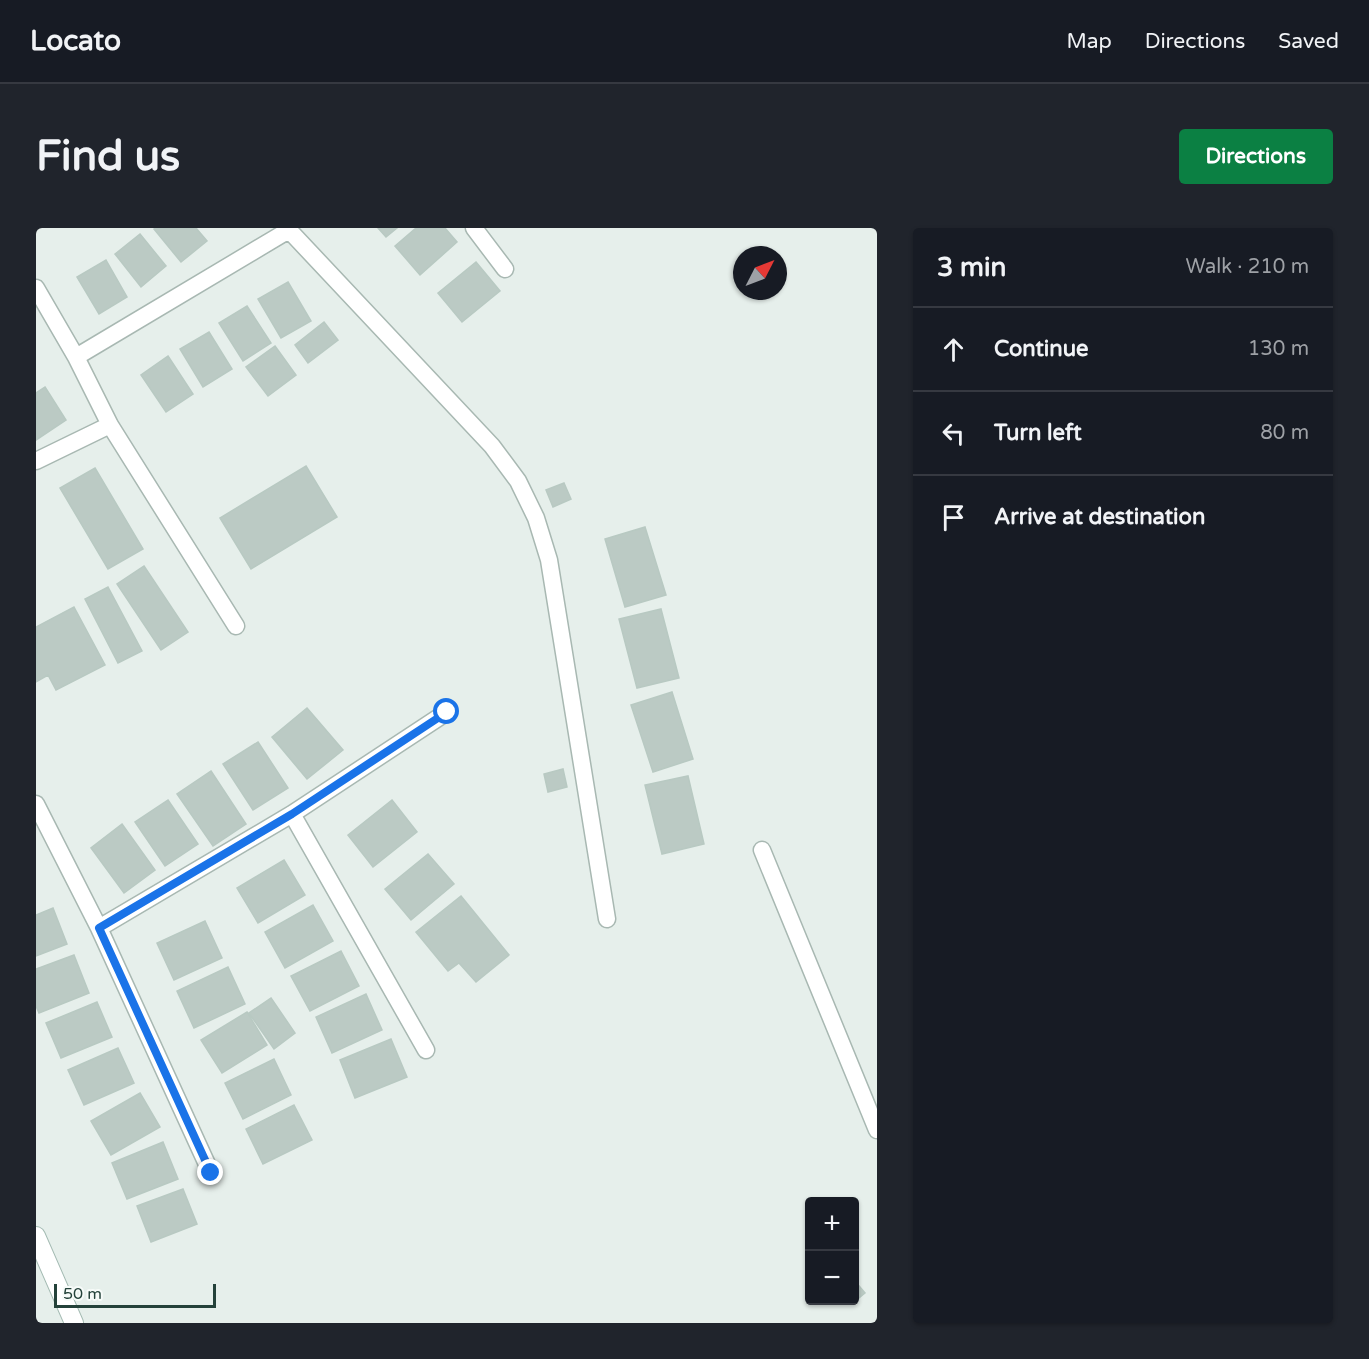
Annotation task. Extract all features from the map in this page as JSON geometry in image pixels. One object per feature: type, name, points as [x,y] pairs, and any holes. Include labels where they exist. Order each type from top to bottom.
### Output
[{"type":"main road","points":[[36,1236],[74,1323]]},
{"type":"street","points":[[474,228],[505,270]]},
{"type":"street","points":[[76,357],[288,229],[492,446],[518,482],[537,518],[549,560],[607,919]]},
{"type":"street","points":[[36,288],[76,357],[110,425],[236,626]]},
{"type":"street","points":[[36,461],[110,425]]},
{"type":"street","points":[[99,928],[292,814],[447,712]]},
{"type":"street","points":[[36,804],[99,928],[211,1173]]},
{"type":"street","points":[[292,814],[426,1050]]},
{"type":"street","points":[[762,849],[877,1130]]},
{"type":"building","points":[[155,228],[196,228],[207,241],[181,262]]},
{"type":"building","points":[[378,228],[397,228],[386,237]]},
{"type":"building","points":[[416,228],[445,228],[457,242],[420,275],[395,246]]},
{"type":"building","points":[[140,234],[166,266],[141,287],[115,254]]},
{"type":"building","points":[[106,260],[127,297],[99,314],[77,277]]},
{"type":"building","points":[[476,262],[500,291],[462,322],[438,293]]},
{"type":"building","points":[[288,282],[311,321],[281,338],[258,299]]},
{"type":"building","points":[[247,306],[271,343],[243,361],[219,323]]},
{"type":"building","points":[[324,322],[338,340],[308,363],[295,345]]},
{"type":"building","points":[[209,332],[232,369],[203,387],[180,349]]},
{"type":"building","points":[[275,346],[296,375],[268,396],[246,367]]},
{"type":"building","points":[[168,356],[193,394],[166,412],[141,375]]},
{"type":"building","points":[[45,387],[66,420],[36,440],[36,393]]},
{"type":"building","points":[[306,466],[337,517],[251,569],[220,518]]},
{"type":"building","points":[[95,468],[143,549],[108,569],[60,488]]},
{"type":"building","points":[[564,483],[571,499],[553,507],[546,490]]},
{"type":"building","points":[[645,527],[666,595],[625,607],[605,539]]},
{"type":"building","points":[[144,566],[188,632],[161,650],[117,584]]},
{"type":"building","points":[[108,587],[142,651],[118,663],[85,599]]},
{"type":"building","points":[[74,607],[105,665],[56,690],[48,675],[36,682],[36,627]]},
{"type":"building","points":[[661,609],[679,678],[637,688],[619,619]]},
{"type":"building","points":[[672,692],[693,759],[653,772],[631,705]]},
{"type":"building","points":[[307,708],[343,750],[307,779],[272,737]]},
{"type":"building","points":[[258,742],[288,788],[253,810],[223,764]]},
{"type":"building","points":[[563,769],[567,787],[548,792],[544,774]]},
{"type":"building","points":[[211,771],[246,824],[213,846],[177,794]]},
{"type":"building","points":[[688,776],[704,844],[662,854],[645,785]]},
{"type":"building","points":[[168,800],[198,844],[165,866],[135,822]]},
{"type":"building","points":[[392,800],[417,832],[373,867],[348,835]]},
{"type":"building","points":[[122,824],[155,870],[124,893],[91,848]]},
{"type":"building","points":[[428,854],[454,884],[411,920],[385,889]]},
{"type":"building","points":[[284,860],[305,895],[258,923],[237,888]]},
{"type":"building","points":[[461,896],[509,955],[476,982],[459,963],[448,971],[416,932]]},
{"type":"building","points":[[313,905],[333,941],[285,968],[265,932]]},
{"type":"building","points":[[53,908],[67,944],[36,956],[36,915]]},
{"type":"building","points":[[205,921],[222,958],[174,980],[157,943]]},
{"type":"building","points":[[341,951],[359,986],[310,1011],[291,976]]},
{"type":"building","points":[[74,955],[89,993],[39,1013],[36,1006],[36,969]]},
{"type":"building","points":[[228,967],[245,1004],[194,1028],[177,991]]},
{"type":"building","points":[[366,994],[382,1030],[332,1053],[316,1017]]},
{"type":"building","points":[[271,998],[295,1033],[274,1049],[249,1013]]},
{"type":"building","points":[[97,1002],[112,1037],[61,1058],[46,1023]]},
{"type":"building","points":[[247,1012],[267,1045],[222,1073],[201,1040]]},
{"type":"building","points":[[391,1039],[407,1077],[355,1098],[340,1060]]},
{"type":"building","points":[[118,1048],[134,1083],[84,1105],[68,1070]]},
{"type":"building","points":[[274,1059],[291,1095],[243,1119],[225,1083]]},
{"type":"building","points":[[140,1093],[160,1127],[111,1155],[91,1121]]},
{"type":"building","points":[[294,1105],[312,1140],[263,1164],[246,1129]]},
{"type":"building","points":[[163,1142],[178,1179],[127,1199],[112,1163]]},
{"type":"building","points":[[183,1189],[197,1224],[151,1242],[137,1206]]},
{"type":"building","points":[[859,1286],[865,1293],[859,1298]]},
{"type":"route","points":[[211,1173],[99,928],[292,814],[447,712]]}]
